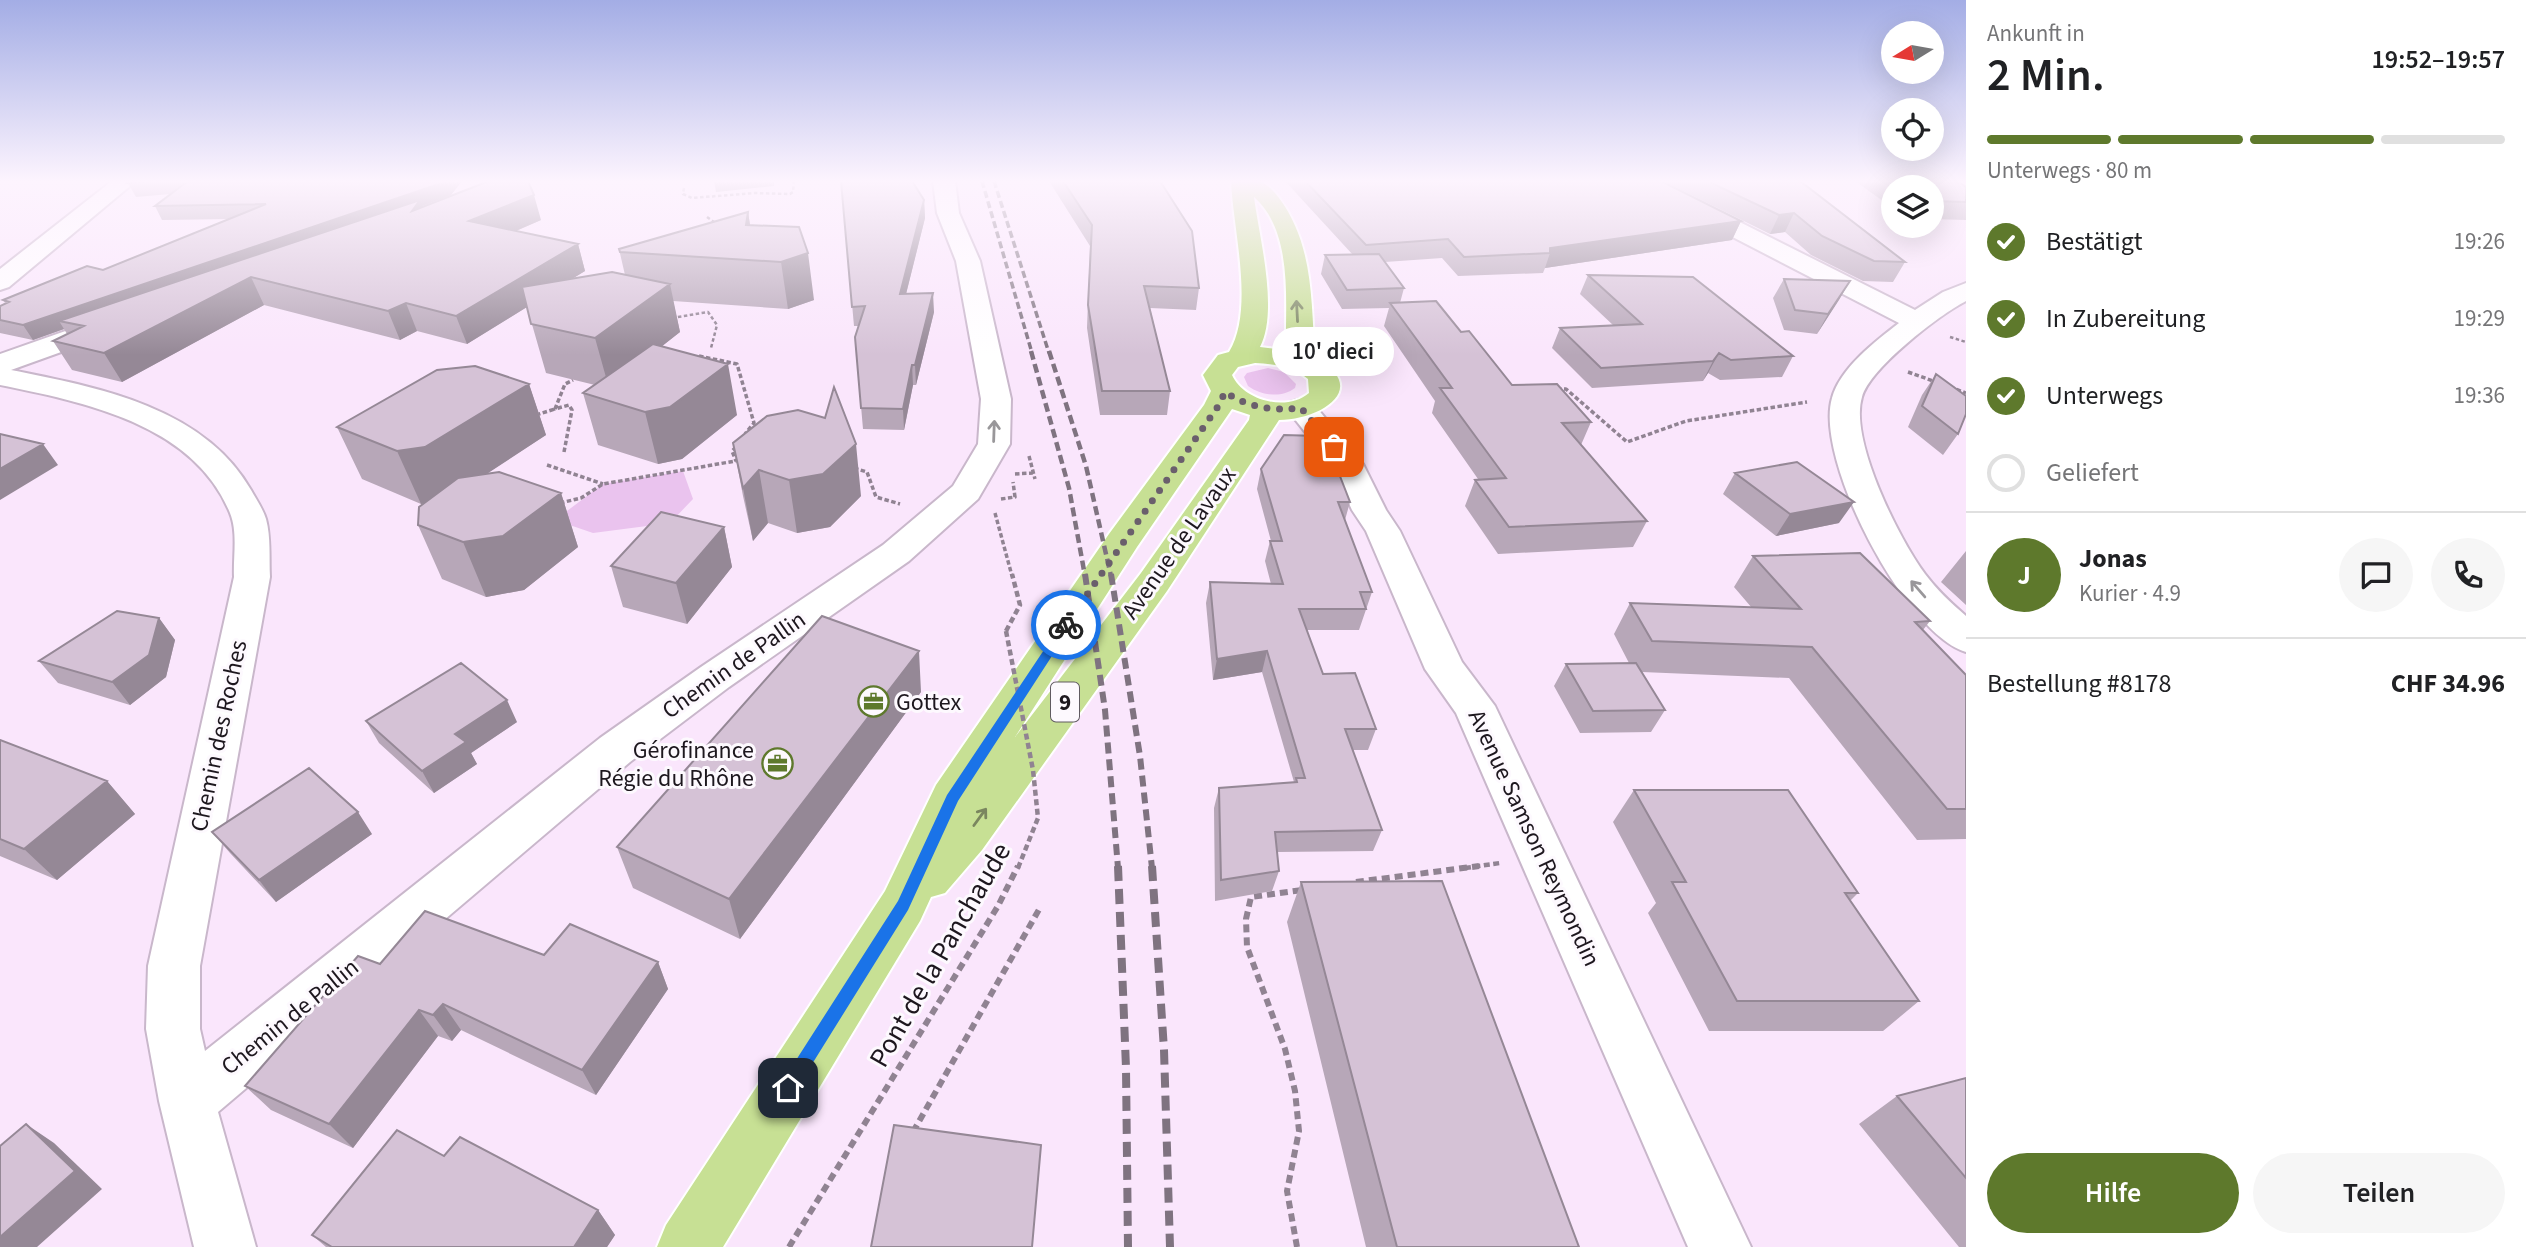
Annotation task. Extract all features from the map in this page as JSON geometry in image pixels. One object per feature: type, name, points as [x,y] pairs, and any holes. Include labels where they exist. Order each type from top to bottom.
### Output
[{"type":"main road","points":[[1240,357],[1249,348],[1252,335],[1253,263],[1248,239]]},
{"type":"main road","points":[[1290,239],[1301,363]]},
{"type":"main road","points":[[1270,355],[1301,363],[1322,379],[1326,387],[1322,396],[1314,403],[1284,408],[1243,403],[1225,392],[1217,375],[1228,361],[1240,357],[1270,355]]},
{"type":"main road","name":"Avenue de Lavaux","points":[[688,1247],[903,906],[952,798],[1122,542],[1219,405],[1225,392]]},
{"type":"main road","name":"Avenue de Lavaux","points":[[903,906],[966,836],[1154,582],[1264,421],[1284,408]]},
{"type":"street","points":[[0,282],[53,239]]},
{"type":"street","name":"Chemin de Pallin","points":[[187,1101],[615,750],[715,677],[897,553],[980,501],[994,444],[996,399],[968,261],[959,239]]},
{"type":"street","points":[[1756,239],[1916,321]]},
{"type":"street","points":[[1966,291],[1916,321],[1878,355],[1848,394],[1844,418],[1863,487],[1892,551],[1911,581],[1966,638]]},
{"type":"street","points":[[0,364],[132,317]]},
{"type":"street","name":"Chemin des Roches","points":[[0,376],[93,398],[151,418],[187,439],[210,459],[230,481],[248,516],[252,577],[174,966],[173,1029],[187,1101],[225,1247]]},
{"type":"street","name":"Avenue Samson Reymondin","points":[[1284,408],[1347,464],[1369,510],[1383,531],[1445,669],[1474,706],[1720,1247]]},
{"type":"path","points":[[667,313],[673,320],[708,312],[716,325],[710,348]]},
{"type":"path","points":[[699,356],[737,364],[754,423],[732,451],[736,461]]},
{"type":"path","points":[[1906,371],[1966,393]]},
{"type":"path","points":[[555,409],[565,384],[573,380]]},
{"type":"path","points":[[1553,390],[1566,388],[1627,442],[1686,421],[1807,401]]},
{"type":"path","points":[[533,416],[569,405],[572,410],[564,452]]},
{"type":"path","points":[[555,504],[581,498],[603,484],[747,459]]},
{"type":"path","points":[[547,465],[603,484]]},
{"type":"path","points":[[842,465],[867,472],[876,497],[908,506]]},
{"type":"path","points":[[1011,474],[1033,473]]},
{"type":"path","name":"Pont de la Panchaude","points":[[789,1247],[998,906],[1027,849],[1038,818],[1033,770],[1006,631],[1020,605],[980,501]]},
{"type":"path","points":[[1346,883],[1501,863]]},
{"type":"path","points":[[1297,1247],[1287,1192],[1299,1131],[1295,1091],[1285,1049],[1247,947],[1246,919],[1251,897],[1306,889]]},
{"type":"path","points":[[909,1138],[1041,906]]},
{"type":"shaded area","points":[[1268,368],[1284,372],[1296,384],[1295,388],[1272,394],[1259,392],[1248,386],[1244,377],[1247,373]]},
{"type":"shaded area","points":[[683,471],[693,499],[670,523],[593,533],[555,520],[603,484]]},
{"type":"building","points":[[179,239],[276,239],[23,325],[0,320],[0,306],[9,302],[3,300],[87,266],[103,270]]},
{"type":"building","points":[[303,239],[555,239],[578,244],[456,316],[406,303],[388,311],[251,277],[104,353],[53,341],[84,326],[59,321]]},
{"type":"building","points":[[653,239],[803,239],[808,253],[781,262],[620,252],[619,249]]},
{"type":"building","points":[[846,239],[914,239],[900,294],[933,293],[915,365],[912,365],[903,409],[861,408],[855,337],[865,306],[852,307]]},
{"type":"building","points":[[1091,239],[1193,239],[1199,288],[1144,286],[1170,391],[1102,391],[1088,305]]},
{"type":"building","points":[[1360,239],[1445,239],[1366,245]]},
{"type":"building","points":[[1448,239],[1612,239],[1550,248],[1550,253],[1464,257]]},
{"type":"building","points":[[1829,239],[1875,239],[1905,262],[1874,261]]},
{"type":"building","points":[[1379,254],[1404,288],[1347,290],[1325,255]]},
{"type":"building","points":[[612,272],[670,284],[595,338],[531,324],[522,287]]},
{"type":"building","points":[[1588,275],[1693,277],[1793,356],[1731,360],[1719,353],[1713,361],[1601,368],[1560,328],[1642,324]]},
{"type":"building","points":[[1784,279],[1850,281],[1828,314],[1795,310]]},
{"type":"building","points":[[1436,301],[1461,332],[1469,331],[1512,385],[1557,384],[1591,422],[1562,423],[1647,521],[1509,527],[1475,480],[1506,478],[1440,388],[1452,388],[1390,303]]},
{"type":"building","points":[[653,344],[728,364],[670,407],[645,412],[583,393]]},
{"type":"building","points":[[475,366],[529,384],[425,447],[397,451],[337,427],[437,370]]},
{"type":"building","points":[[1936,374],[1966,396],[1966,414],[1958,434],[1922,406]]},
{"type":"building","points":[[834,387],[856,444],[823,474],[789,480],[759,470],[743,488],[733,443],[767,416],[798,410],[825,418]]},
{"type":"building","points":[[0,434],[43,444],[0,469]]},
{"type":"building","points":[[1284,435],[1318,436],[1331,466],[1336,466],[1350,502],[1338,502],[1372,592],[1360,592],[1366,609],[1299,609],[1323,674],[1355,673],[1376,729],[1345,729],[1382,830],[1275,832],[1279,871],[1221,880],[1219,788],[1297,782],[1296,778],[1305,778],[1267,651],[1217,659],[1210,582],[1283,584],[1270,541],[1282,541],[1261,469]]},
{"type":"building","points":[[1797,462],[1854,502],[1790,514],[1735,473]]},
{"type":"building","points":[[499,472],[561,493],[503,536],[463,542],[418,525],[419,507],[458,478]]},
{"type":"building","points":[[661,512],[724,527],[676,583],[611,566]]},
{"type":"building","points":[[1860,553],[1930,621],[1915,622],[1966,675],[1966,809],[1947,809],[1812,647],[1652,641],[1630,603],[1801,609],[1753,556]]},
{"type":"building","points":[[117,611],[159,618],[149,655],[112,682],[39,661]]},
{"type":"building","points":[[822,616],[919,651],[729,899],[617,847]]},
{"type":"building","points":[[461,663],[507,700],[455,734],[466,742],[422,771],[366,721]]},
{"type":"building","points":[[1636,663],[1665,710],[1593,711],[1566,664]]},
{"type":"building","points":[[0,740],[107,781],[24,849],[0,839]]},
{"type":"building","points":[[309,768],[358,812],[259,880],[212,832]]},
{"type":"building","points":[[1634,790],[1788,790],[1858,893],[1845,893],[1919,1001],[1737,1001],[1672,882],[1686,882]]},
{"type":"building","points":[[1442,881],[1579,1247],[1397,1247],[1301,882]]},
{"type":"building","points":[[425,911],[544,955],[570,924],[658,962],[582,1070],[443,1004],[433,1015],[419,1010],[329,1124],[245,1086],[358,956],[380,964]]},
{"type":"building","points":[[1966,1078],[1966,1178],[1897,1096]]},
{"type":"building","points":[[26,1124],[75,1171],[0,1237],[0,1146]]},
{"type":"building","points":[[894,1125],[1041,1145],[1032,1247],[871,1247]]},
{"type":"building","points":[[397,1130],[444,1156],[460,1137],[598,1210],[574,1247],[332,1247],[312,1235]]},
{"type":"railway","points":[[999,239],[1032,353]]},
{"type":"railway","points":[[1013,239],[1049,353]]},
{"type":"railway","points":[[1031,351],[1069,488],[1085,576]]},
{"type":"railway","points":[[1049,351],[1086,466],[1111,576]]},
{"type":"railway","points":[[1085,574],[1105,710],[1118,868]]},
{"type":"railway","points":[[1111,574],[1140,756],[1152,868]]},
{"type":"railway","points":[[1118,866],[1126,1068],[1128,1247]]},
{"type":"railway","points":[[1152,866],[1164,1050],[1170,1247]]},
{"type":"way so far","points":[[1066,625],[1219,405],[1225,392],[1236,400],[1267,409],[1301,408],[1334,447]]},
{"type":"place","name":"10' dieci","points":[[1334,447]]},
{"type":"place","name":"Gottex","points":[[873,702]]},
{"type":"place","name":"Gérofinance Régie du Rhône","points":[[777,764]]},
{"type":"route","points":[[788,1088],[903,906],[952,798],[1066,625]]}]
